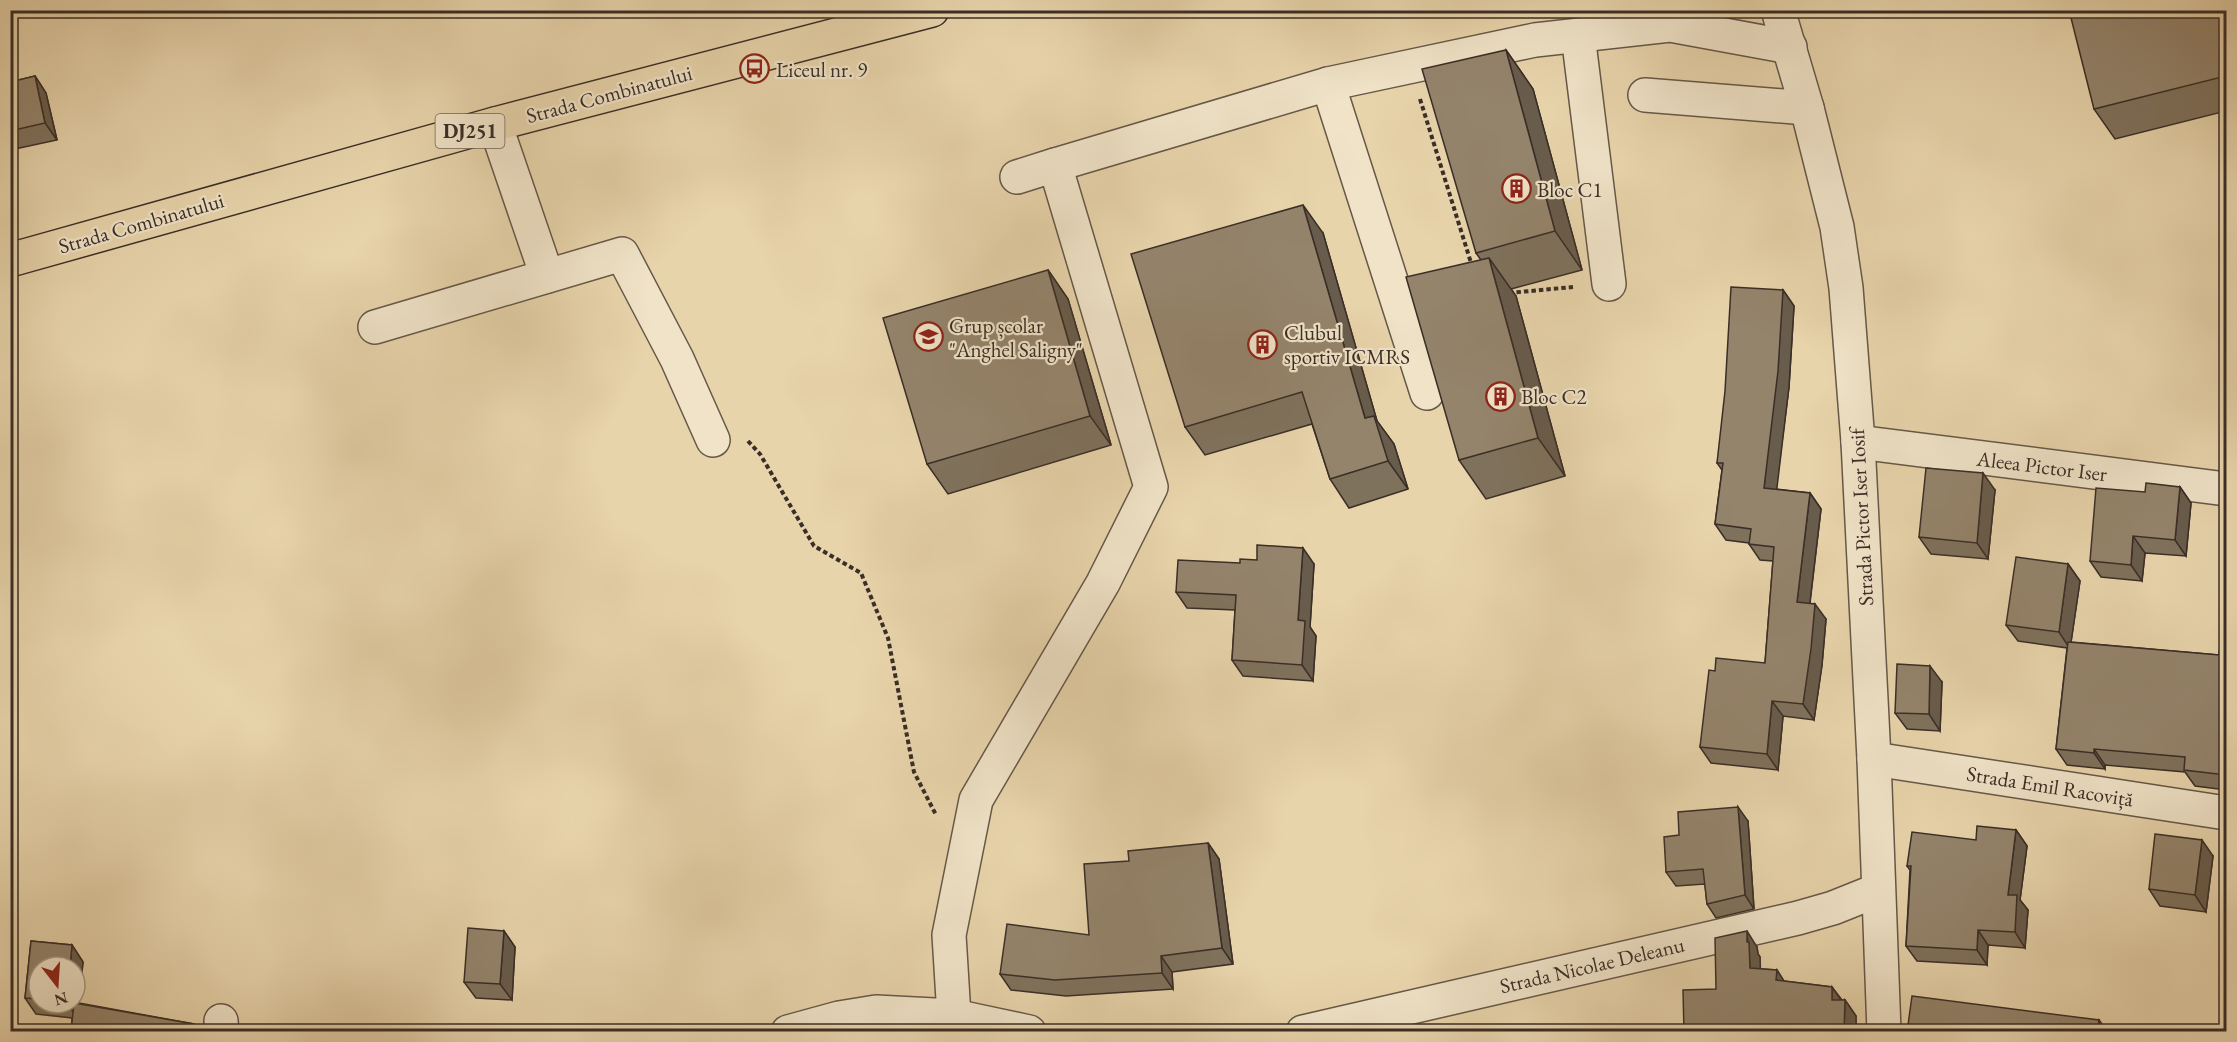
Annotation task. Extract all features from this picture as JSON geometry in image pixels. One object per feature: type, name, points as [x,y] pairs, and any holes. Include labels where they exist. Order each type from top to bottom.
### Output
[{"type":"main road","name":"Strada Combinatului","points":[[10,260],[495,124],[932,10]]},
{"type":"street","name":"Strada Pictor Iser Iosif","points":[[1778,10],[1807,108],[1837,227],[1846,288],[1858,442],[1874,759],[1884,1032]]},
{"type":"street","points":[[1017,177],[1328,84],[1535,40],[1670,26],[1790,47]]},
{"type":"street","points":[[1578,35],[1609,284]]},
{"type":"street","points":[[1328,84],[1427,393]]},
{"type":"street","points":[[1645,95],[1807,108]]},
{"type":"street","points":[[495,124],[547,276]]},
{"type":"street","points":[[955,1024],[949,935],[976,800],[1103,583],[1151,487],[1055,165]]},
{"type":"street","points":[[375,327],[622,254],[677,359],[713,440]]},
{"type":"street","name":"Aleea Pictor Iser","points":[[1858,442],[2226,489]]},
{"type":"street","name":"Strada Emil Racoviță","points":[[1874,759],[2226,813]]},
{"type":"street","name":"Strada Nicolae Deleanu","points":[[1303,1032],[1798,918],[1833,908],[1878,890]]},
{"type":"street","points":[[788,1032],[839,1018],[876,1012],[1029,1032]]},
{"type":"path","points":[[1410,66],[1474,274]]},
{"type":"path","points":[[1498,294],[1609,284]]},
{"type":"path","points":[[745,437],[760,454],[814,546],[861,573],[888,638],[914,772],[963,866]]},
{"type":"building","points":[[2069,10],[2226,10],[2226,76],[2094,109]]},
{"type":"building","name":"Bloc C1","points":[[1506,50],[1555,231],[1476,253],[1422,69]]},
{"type":"building","points":[[35,76],[45,123],[10,131],[10,82]]},
{"type":"building","name":"Clubul sportiv ICMRS","points":[[1303,205],[1365,418],[1374,416],[1388,461],[1330,479],[1302,392],[1185,427],[1131,254]]},
{"type":"building","name":"Bloc C2","points":[[1489,258],[1538,438],[1459,460],[1406,277]]},
{"type":"building","points":[[1048,270],[1090,416],[927,464],[883,318]]},
{"type":"building","points":[[1731,287],[1783,290],[1778,371],[1764,488],[1810,493],[1797,602],[1815,604],[1803,704],[1772,701],[1767,754],[1700,747],[1709,670],[1715,671],[1716,658],[1765,663],[1774,547],[1749,544],[1751,529],[1715,524],[1723,463],[1717,463],[1725,391]]},
{"type":"building","points":[[1926,468],[1983,473],[1977,543],[1919,537]]},
{"type":"building","points":[[2146,483],[2180,487],[2175,540],[2133,536],[2131,565],[2090,561],[2096,488],[2145,492]]},
{"type":"building","points":[[1257,545],[1303,548],[1298,620],[1305,621],[1302,665],[1232,660],[1236,595],[1176,592],[1178,560],[1240,563],[1240,559],[1257,560]]},
{"type":"building","points":[[2016,557],[2068,564],[2059,632],[2006,625]]},
{"type":"building","points":[[2226,597],[2226,775],[2184,770],[2185,757],[2094,749],[2094,753],[2056,749],[2068,642],[2219,655]]},
{"type":"building","points":[[1897,664],[1930,666],[1929,714],[1895,713]]},
{"type":"building","points":[[1738,807],[1745,895],[1707,904],[1703,869],[1666,872],[1664,837],[1679,835],[1678,812]]},
{"type":"building","points":[[1977,826],[2016,830],[2008,895],[2017,895],[2015,932],[1978,930],[1977,950],[1906,946],[1911,866],[1907,866],[1912,832],[1976,840]]},
{"type":"building","points":[[2155,834],[2202,840],[2195,895],[2149,889]]},
{"type":"building","points":[[1208,843],[1222,948],[1161,956],[1162,973],[1055,980],[1000,974],[1007,924],[1089,935],[1084,864],[1129,861],[1128,851]]},
{"type":"building","points":[[468,928],[504,931],[500,984],[464,982]]},
{"type":"building","points":[[1747,931],[1750,968],[1777,970],[1776,980],[1832,987],[1832,1000],[1845,1000],[1844,1032],[1768,1032],[1768,1030],[1684,1032],[1683,990],[1716,989],[1715,938]]},
{"type":"building","points":[[31,941],[72,945],[71,955],[30,955]]},
{"type":"building","points":[[2226,992],[2226,1032],[2222,1032]]},
{"type":"building","points":[[1912,996],[2099,1020],[2097,1032],[1958,1032],[1908,1025]]},
{"type":"building","points":[[87,1005],[194,1024],[203,1032],[71,1032],[73,1015],[87,1015]]},
{"type":"place","name":"Liceul nr. 9","points":[[755,69]]},
{"type":"place","name":"Bloc C1","points":[[1516,189]]},
{"type":"place","name":"Grup școlar \"Anghel Saligny\"","points":[[928,337]]},
{"type":"place","name":"Clubul sportiv ICMRS","points":[[1263,344]]},
{"type":"place","name":"Bloc C2","points":[[1500,396]]}]
